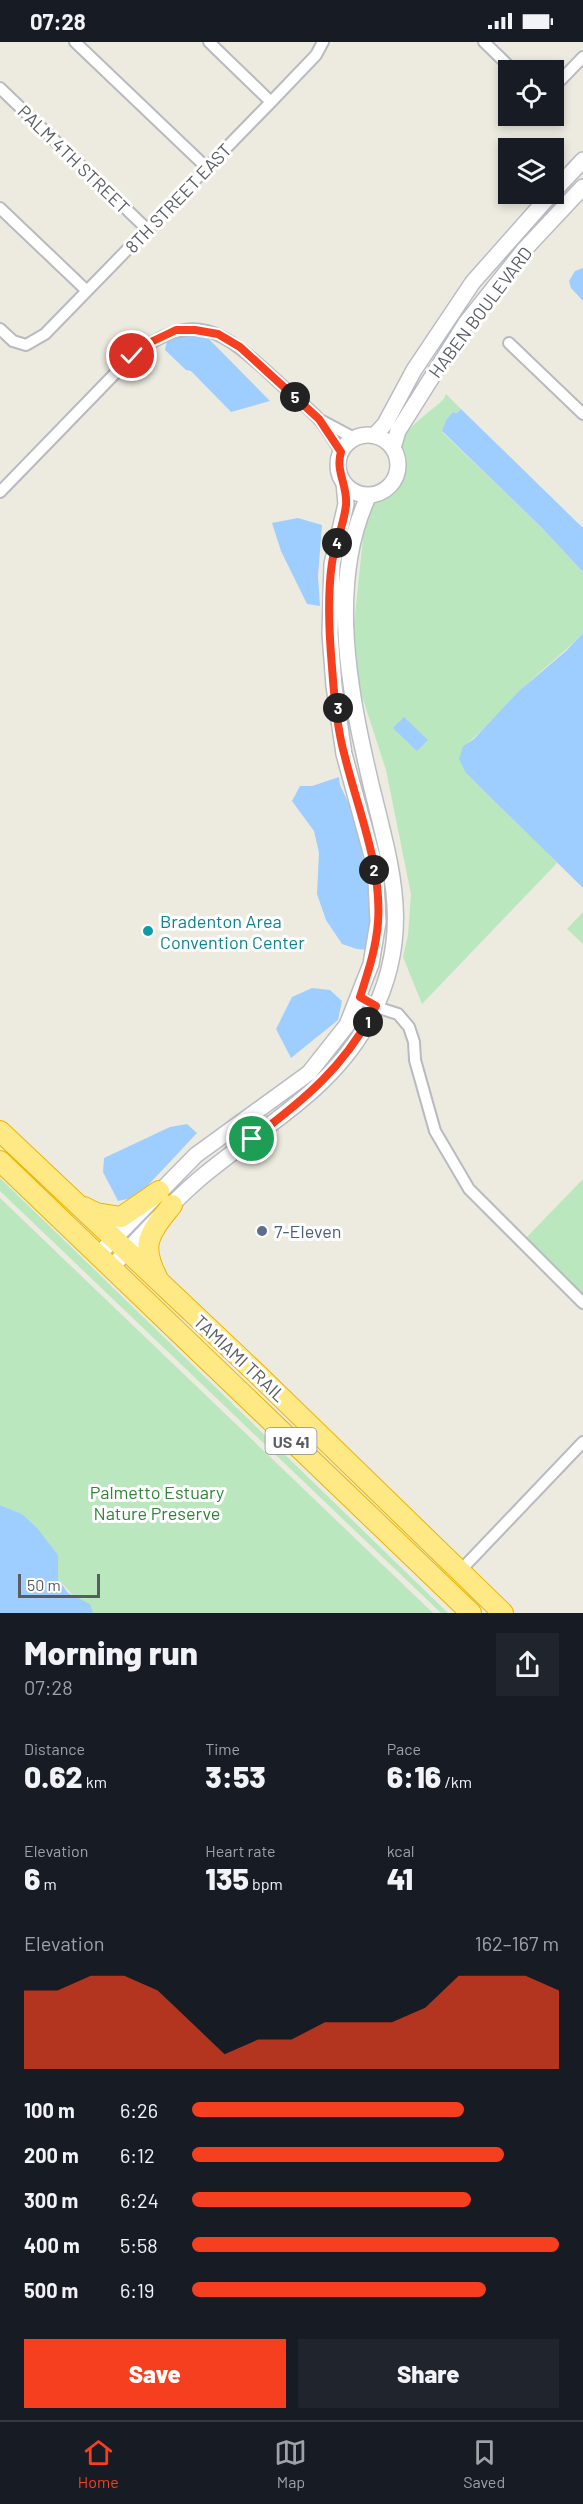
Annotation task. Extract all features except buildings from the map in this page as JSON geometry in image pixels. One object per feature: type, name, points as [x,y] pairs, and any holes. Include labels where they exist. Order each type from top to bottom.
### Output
[{"type":"highway","name":"TAMIAMI TRAIL","points":[[0,1131],[253,1370],[503,1613]]},
{"type":"highway","name":"TAMIAMI TRAIL","points":[[0,1161],[471,1613]]},
{"type":"highway","points":[[74,1201],[96,1213],[121,1217],[165,1198]]},
{"type":"highway","points":[[161,1284],[147,1250],[149,1238],[165,1198]]},
{"type":"street","points":[[75,42],[206,167]]},
{"type":"street","points":[[209,42],[271,102]]},
{"type":"street","points":[[484,42],[503,60]]},
{"type":"street","name":"8TH STREET EAST","points":[[0,329],[13,341],[26,345],[45,334],[316,55],[323,43]]},
{"type":"street","points":[[564,77],[583,57]]},
{"type":"street","name":"PALM 4TH STREET","points":[[0,88],[147,229]]},
{"type":"street","name":"HABEN BOULEVARD","points":[[564,180],[583,160]]},
{"type":"street","name":"HABEN BOULEVARD","points":[[393,448],[398,431],[466,323],[524,250],[583,187]]},
{"type":"street","name":"HABEN BOULEVARD","points":[[375,435],[385,423],[414,370],[473,282],[541,204]]},
{"type":"street","points":[[0,208],[87,291]]},
{"type":"street","points":[[0,492],[132,356],[151,342],[176,330],[195,330],[218,334],[240,347],[319,419],[354,438]]},
{"type":"street","points":[[509,343],[583,414]]},
{"type":"street","points":[[319,419],[341,452]]},
{"type":"street","points":[[105,1262],[218,1137],[309,1073],[347,1025],[360,997],[375,949],[378,922],[372,856],[344,754],[332,667],[329,604],[332,564],[346,504],[344,483],[338,468],[341,452],[354,438],[364,435],[375,435],[382,438],[393,448],[399,465],[397,474],[387,489],[369,495],[351,490],[344,483]]},
{"type":"street","points":[[165,1198],[213,1168],[295,1107],[321,1084],[354,1045],[376,1006],[390,964],[396,910],[391,863],[364,757],[351,680],[347,609],[351,555],[357,520],[369,495]]},
{"type":"street","points":[[344,754],[364,757]]},
{"type":"street","points":[[360,997],[398,1014],[409,1027],[414,1042],[415,1060],[435,1131],[469,1189],[583,1303]]},
{"type":"street","points":[[460,1571],[583,1442]]},
{"type":"green space","points":[[446,394],[461,409],[457,413],[453,412],[446,420],[442,432],[542,528],[583,572],[583,633],[463,746],[466,773],[557,863],[422,1004],[403,957],[408,935],[411,894],[386,770],[359,687],[354,625],[365,518],[374,501],[393,492],[401,481],[404,468],[401,449],[403,438],[415,424],[443,400]]},
{"type":"green space","points":[[583,912],[583,944],[567,929]]},
{"type":"green space","points":[[0,1178],[448,1613],[441,1613],[0,1191]]},
{"type":"green space","points":[[583,1179],[583,1295],[526,1238]]},
{"type":"green space","name":"Palmetto Estuary Nature Preserve","points":[[0,1198],[433,1613],[89,1613],[58,1579],[58,1555],[22,1514],[0,1505]]},
{"type":"water","points":[[583,268],[583,301],[571,288],[569,281],[575,271]]},
{"type":"water","points":[[178,337],[208,338],[270,401],[231,412],[191,371],[186,370],[165,350],[167,341]]},
{"type":"water","points":[[461,409],[583,528],[583,572],[542,528],[442,431],[446,420],[453,412],[457,413]]},
{"type":"water","points":[[298,518],[322,525],[318,576],[320,606],[307,604],[281,551],[272,523]]},
{"type":"water","points":[[583,633],[583,888],[466,773],[459,759],[463,746],[474,739],[519,691],[566,651]]},
{"type":"water","points":[[404,717],[428,740],[417,751],[393,728]]},
{"type":"water","points":[[339,777],[340,785],[356,819],[372,910],[368,950],[342,944],[326,920],[317,894],[319,853],[314,831],[292,801],[300,786],[312,786]]},
{"type":"water","points":[[312,988],[330,990],[342,1001],[338,1020],[291,1058],[276,1029],[292,997]]},
{"type":"water","points":[[187,1124],[197,1133],[137,1197],[118,1201],[103,1172],[104,1158],[170,1127]]},
{"type":"water","points":[[0,1505],[22,1514],[37,1528],[58,1555],[58,1579],[68,1593],[90,1604],[93,1613],[0,1613]]},
{"type":"place","name":"Bradenton Area Convention Center","points":[[148,931]]},
{"type":"place","name":"7-Eleven","points":[[262,1231]]},
{"type":"route","points":[[132,356],[151,342],[176,330],[195,330],[218,334],[240,347],[319,419],[341,452],[338,468],[344,483],[346,504],[332,564],[329,604],[332,667],[344,754],[372,856],[376,881],[378,922],[375,949],[360,997],[376,1006],[354,1045],[321,1084],[252,1139]]}]
